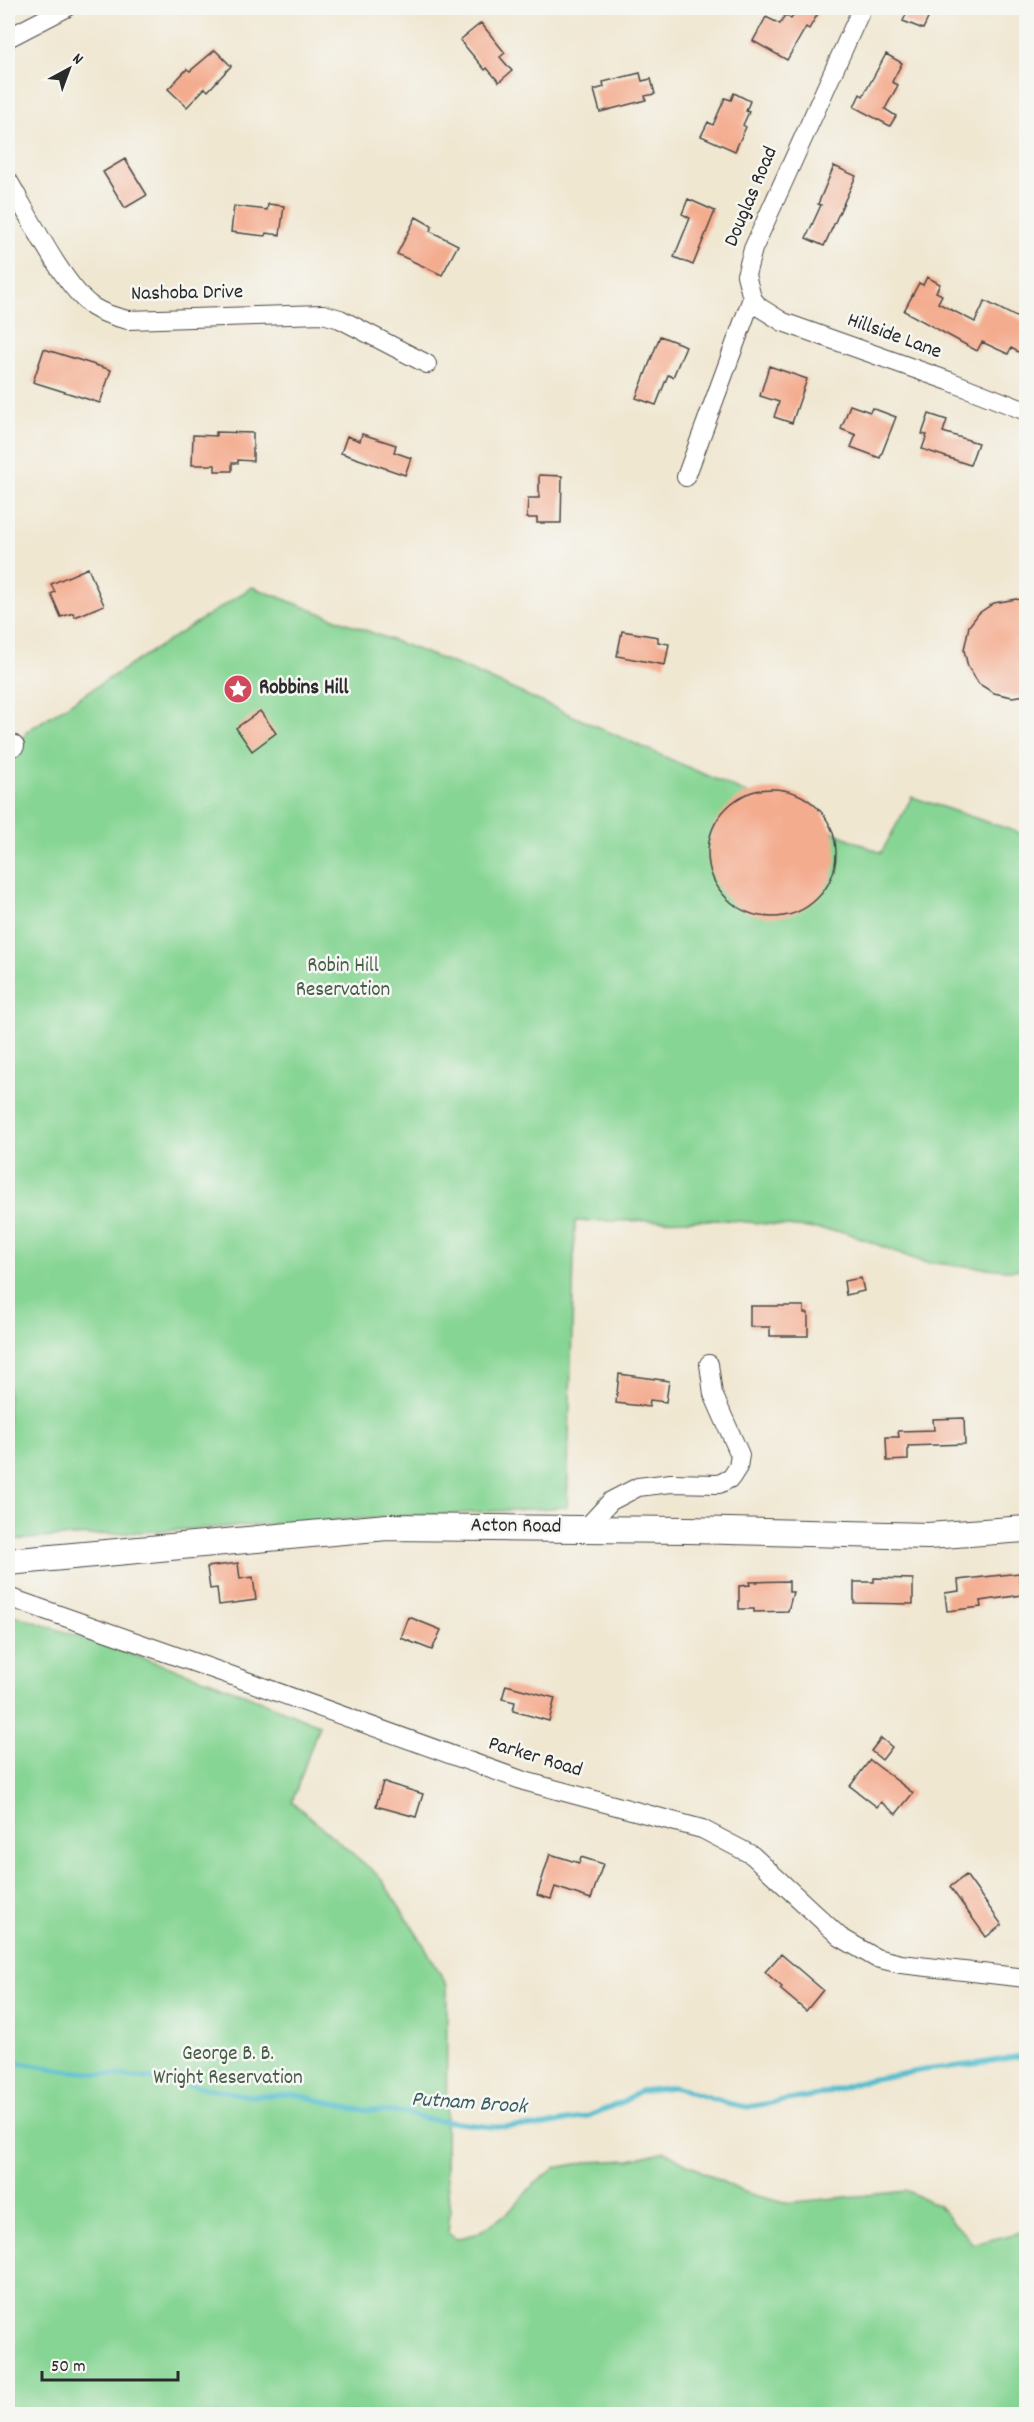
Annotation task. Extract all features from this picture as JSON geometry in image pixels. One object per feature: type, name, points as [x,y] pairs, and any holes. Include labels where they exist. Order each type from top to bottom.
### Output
[{"type":"main road","name":"Acton Road","points":[[8,1562],[387,1527],[585,1528],[918,1536],[1026,1529]]},
{"type":"street","points":[[8,38],[66,8]]},
{"type":"street","name":"Douglas Road","points":[[686,477],[752,298],[746,275],[753,249],[862,8]]},
{"type":"street","name":"Nashoba Drive","points":[[8,180],[67,279],[92,306],[108,315],[128,320],[323,314],[340,319],[427,364]]},
{"type":"street","name":"Hillside Lane","points":[[752,298],[759,307],[783,322],[1026,411]]},
{"type":"street","points":[[585,1528],[610,1501],[638,1487],[670,1483],[719,1484],[731,1478],[738,1467],[740,1455],[713,1394],[710,1364]]},
{"type":"street","name":"Parker Road","points":[[8,1597],[524,1781],[702,1829],[752,1854],[840,1937],[876,1958],[901,1964],[1026,1978]]},
{"type":"green space","name":"Robin Hill Reservation","points":[[252,587],[465,668],[881,853],[912,797],[1026,835],[1026,1269],[1007,1270],[922,1262],[845,1232],[728,1220],[575,1221],[567,1507],[8,1540],[8,755],[19,746],[27,731]]},
{"type":"green space","name":"George B. B. Wright Reservation","points":[[8,1613],[214,1682],[319,1725],[292,1802],[380,1877],[447,1986],[446,2170],[450,2212],[448,2233],[456,2239],[476,2234],[508,2213],[532,2186],[555,2168],[588,2162],[630,2160],[665,2151],[743,2192],[785,2203],[908,2191],[938,2205],[973,2244],[1026,2231],[1026,2414],[8,2414]]},
{"type":"building","points":[[798,8],[821,8],[809,29],[806,27],[787,60],[753,41],[766,17],[780,24],[785,15],[791,19]]},
{"type":"building","points":[[909,8],[933,8],[923,29],[903,21]]},
{"type":"building","points":[[481,23],[505,53],[500,57],[512,71],[499,82],[487,68],[485,70],[460,40]]},
{"type":"building","points":[[215,50],[231,66],[208,91],[205,88],[187,107],[168,89],[187,69],[190,71]]},
{"type":"building","points":[[886,54],[902,63],[892,82],[898,85],[885,109],[896,116],[890,126],[854,107],[860,94],[863,96]]},
{"type":"building","points":[[640,73],[642,81],[651,79],[655,94],[645,96],[646,100],[600,112],[594,90],[604,87],[603,82]]},
{"type":"building","points":[[734,93],[750,101],[746,111],[749,112],[743,125],[746,127],[735,151],[701,136],[708,122],[713,125],[725,98],[731,100]]},
{"type":"building","points":[[125,159],[147,195],[125,208],[103,172]]},
{"type":"building","points":[[834,166],[856,176],[824,246],[806,238],[821,205],[818,204]]},
{"type":"building","points":[[688,199],[715,211],[693,265],[674,257],[690,218],[682,214]]},
{"type":"building","points":[[268,204],[284,206],[280,235],[266,233],[265,236],[231,232],[234,206],[267,210]]},
{"type":"building","points":[[416,217],[432,226],[430,231],[458,245],[442,275],[397,254]]},
{"type":"building","points":[[927,277],[940,284],[936,292],[942,295],[938,303],[975,322],[985,301],[1026,322],[1026,356],[1011,348],[1008,354],[982,342],[977,351],[904,311],[919,283],[923,285]]},
{"type":"building","points":[[660,336],[686,346],[673,377],[668,375],[656,405],[636,398]]},
{"type":"building","points":[[44,349],[111,370],[100,403],[33,382]]},
{"type":"building","points":[[769,366],[807,379],[792,423],[774,417],[779,402],[760,396]]},
{"type":"building","points":[[850,405],[870,412],[872,408],[896,417],[880,458],[851,447],[856,435],[841,429]]},
{"type":"building","points":[[929,414],[947,420],[943,432],[978,443],[970,465],[922,449],[927,435],[922,434]]},
{"type":"building","points":[[216,432],[253,433],[253,461],[238,460],[238,463],[232,463],[232,471],[215,471],[215,465],[192,465],[193,435],[216,436]]},
{"type":"building","points":[[362,434],[396,445],[394,452],[411,458],[405,475],[341,453],[347,436],[360,441]]},
{"type":"building","points":[[539,475],[562,476],[561,523],[537,523],[537,518],[527,518],[528,498],[539,498]]},
{"type":"building","points":[[88,568],[104,605],[75,617],[73,613],[61,617],[51,594],[55,592],[51,584]]},
{"type":"building","points":[[1016,599],[1026,601],[1026,695],[1012,697],[994,693],[979,684],[968,667],[964,650],[969,626],[979,613],[994,603]]},
{"type":"building","points":[[622,631],[658,637],[658,642],[669,644],[665,665],[617,656]]},
{"type":"building","points":[[260,711],[276,733],[252,751],[236,728]]},
{"type":"building","points":[[772,789],[797,793],[818,807],[832,828],[836,853],[832,878],[818,899],[797,913],[772,917],[747,913],[726,899],[712,878],[708,853],[712,828],[726,807],[747,793]]},
{"type":"building","points":[[861,1278],[864,1291],[846,1295],[844,1281]]},
{"type":"building","points":[[750,1306],[804,1306],[804,1313],[808,1313],[808,1336],[770,1336],[770,1327],[750,1327]]},
{"type":"building","points":[[619,1374],[669,1381],[666,1402],[650,1400],[649,1407],[616,1403]]},
{"type":"building","points":[[964,1418],[965,1444],[908,1446],[908,1460],[887,1461],[886,1437],[899,1437],[898,1431],[934,1430],[933,1419]]},
{"type":"building","points":[[238,1563],[240,1579],[253,1577],[256,1600],[219,1605],[217,1588],[210,1589],[207,1567]]},
{"type":"building","points":[[1019,1573],[1022,1595],[980,1601],[981,1607],[947,1611],[945,1593],[959,1591],[958,1580]]},
{"type":"building","points":[[874,1578],[913,1579],[913,1604],[854,1603],[854,1582],[874,1582]]},
{"type":"building","points":[[789,1581],[789,1592],[793,1592],[788,1611],[754,1612],[754,1609],[739,1609],[739,1586],[750,1585],[749,1582]]},
{"type":"building","points":[[409,1617],[441,1630],[432,1650],[401,1638]]},
{"type":"building","points":[[506,1685],[555,1698],[549,1721],[513,1711],[515,1702],[502,1699]]},
{"type":"building","points":[[881,1738],[892,1747],[882,1760],[871,1751]]},
{"type":"building","points":[[870,1760],[913,1793],[896,1814],[881,1802],[877,1807],[850,1786]]},
{"type":"building","points":[[383,1782],[423,1794],[416,1817],[376,1806]]},
{"type":"building","points":[[550,1854],[579,1863],[581,1857],[603,1864],[591,1899],[555,1887],[551,1899],[537,1895]]},
{"type":"building","points":[[966,1875],[1002,1925],[986,1937],[950,1887]]},
{"type":"building","points":[[781,1954],[823,1990],[806,2011],[780,1989],[782,1987],[765,1972]]},
{"type":"waterway","name":"Putnam Brook","points":[[8,2061],[70,2071],[156,2079],[251,2096],[294,2094],[355,2109],[406,2113],[427,2119],[491,2127],[540,2126],[586,2117],[625,2101],[640,2091],[674,2087],[747,2107],[818,2095],[868,2080],[1026,2055]]},
{"type":"place","name":"Robbins Hill","points":[[238,689]]}]
